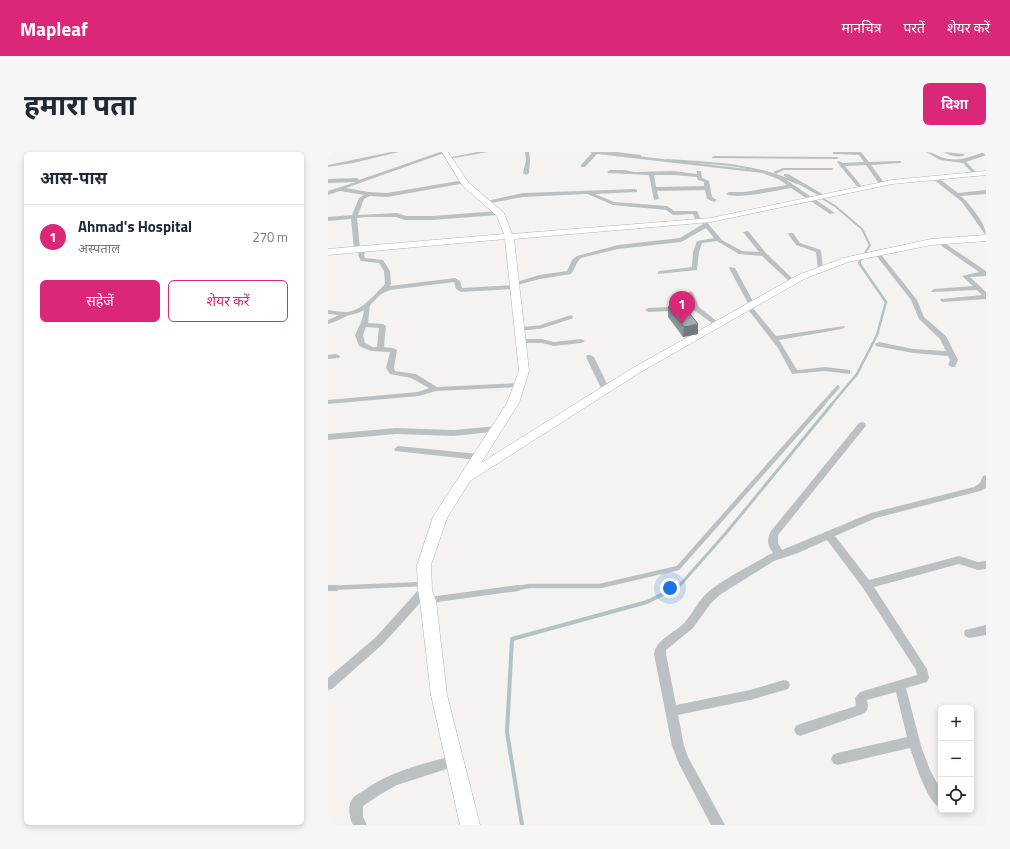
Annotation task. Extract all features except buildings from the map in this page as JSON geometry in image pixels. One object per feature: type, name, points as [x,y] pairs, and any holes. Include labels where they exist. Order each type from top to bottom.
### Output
[{"type":"street","points":[[364,152],[366,159]]},
{"type":"street","points":[[328,166],[397,152]]},
{"type":"street","points":[[328,193],[447,154],[486,152]]},
{"type":"street","points":[[526,173],[528,161],[527,152]]},
{"type":"street","points":[[583,166],[594,152],[648,160],[763,172],[775,175],[792,186],[818,198]]},
{"type":"street","points":[[612,152],[648,160],[859,153],[882,184]]},
{"type":"street","points":[[928,152],[942,159],[963,162],[986,153]]},
{"type":"street","points":[[946,152],[953,155],[963,155]]},
{"type":"street","points":[[447,154],[464,182],[500,215],[509,236],[524,371],[513,404],[440,517],[424,565],[439,695],[470,825]]},
{"type":"street","points":[[836,154],[841,165],[860,188]]},
{"type":"street","points":[[714,157],[749,166],[778,171],[832,169]]},
{"type":"street","points":[[642,174],[648,160]]},
{"type":"street","points":[[778,171],[784,164],[794,162]]},
{"type":"street","points":[[841,165],[900,162]]},
{"type":"street","points":[[963,162],[975,174]]},
{"type":"street","points":[[699,176],[700,165]]},
{"type":"street","points":[[778,171],[818,198],[832,213]]},
{"type":"street","points":[[610,172],[642,174],[674,173],[699,176],[700,179],[706,181],[709,198],[714,200]]},
{"type":"street","points":[[328,252],[509,236],[703,223],[882,184],[986,173]]},
{"type":"street","points":[[651,174],[656,199]]},
{"type":"street","points":[[935,178],[964,201],[986,232]]},
{"type":"street","points":[[328,181],[361,181]]},
{"type":"street","points":[[340,189],[368,194],[387,195],[464,182]]},
{"type":"street","points":[[729,194],[744,194],[792,186]]},
{"type":"street","points":[[654,189],[707,188]]},
{"type":"street","points":[[485,202],[523,195],[634,191]]},
{"type":"street","points":[[958,195],[986,192]]},
{"type":"street","points":[[587,193],[613,203],[665,208],[673,213],[695,212],[703,223],[719,239],[743,254],[764,254]]},
{"type":"street","points":[[328,312],[346,314],[357,312],[388,284],[386,271],[381,261],[363,260],[361,255],[354,217],[362,198],[368,194]]},
{"type":"street","points":[[328,219],[379,215],[397,215],[405,218],[432,218],[498,213]]},
{"type":"street","points":[[382,290],[399,286],[452,280],[457,281],[458,288],[461,290],[515,286],[540,277],[569,273],[572,270],[575,260],[579,257],[618,246],[681,240],[703,223]]},
{"type":"street","points":[[746,232],[764,254],[792,282]]},
{"type":"street","points":[[791,234],[798,244],[819,251],[821,270]]},
{"type":"street","points":[[463,481],[635,371],[792,282],[850,259],[938,242],[986,238]]},
{"type":"street","points":[[660,273],[695,269],[696,252],[700,242],[719,239]]},
{"type":"street","points":[[938,242],[985,273]]},
{"type":"street","points":[[874,254],[914,300],[921,318],[943,338],[954,360],[952,365]]},
{"type":"street","points":[[973,264],[986,264]]},
{"type":"street","points":[[732,268],[750,306],[775,338],[795,372],[825,369],[848,372]]},
{"type":"street","points":[[985,273],[965,276],[986,296]]},
{"type":"street","points":[[934,291],[977,288]]},
{"type":"street","points":[[690,293],[696,308],[718,325]]},
{"type":"street","points":[[943,300],[986,296]]},
{"type":"street","points":[[367,304],[368,313],[365,324],[359,335],[362,344],[371,350],[394,350],[390,368],[394,374],[412,376],[435,389]]},
{"type":"street","points":[[648,310],[696,308]]},
{"type":"street","points":[[328,322],[338,319],[346,314]]},
{"type":"street","points":[[365,324],[383,326],[380,350]]},
{"type":"street","points":[[775,338],[842,326]]},
{"type":"street","points":[[521,341],[542,341],[554,344],[581,341]]},
{"type":"street","points":[[879,344],[913,351],[951,354]]},
{"type":"street","points":[[590,357],[606,390]]},
{"type":"street","points":[[328,402],[419,394],[435,389],[519,385]]},
{"type":"street","points":[[780,555],[772,544],[774,534],[862,425]]},
{"type":"street","points":[[328,437],[396,431],[454,433],[496,429]]},
{"type":"street","points":[[398,450],[478,457]]},
{"type":"street","points":[[718,825],[678,746],[660,654],[661,648],[689,625],[707,600],[717,591],[764,562],[887,511],[982,488],[985,481]]},
{"type":"street","points":[[800,730],[860,710],[863,708],[861,698],[864,696],[918,680],[922,678],[923,674],[867,585],[829,535]]},
{"type":"street","points":[[867,585],[960,560],[978,566],[986,565]]},
{"type":"street","points":[[330,680],[380,640],[426,592]]},
{"type":"street","points":[[969,633],[986,630]]},
{"type":"street","points":[[671,711],[750,695],[784,685]]},
{"type":"street","points":[[900,686],[917,755],[938,798]]},
{"type":"street","points":[[837,759],[914,741]]},
{"type":"street","points":[[360,825],[356,818],[357,803],[376,789],[394,778],[455,761]]},
{"type":"lane","points":[[520,329],[540,326],[572,317]]},
{"type":"lane","points":[[328,588],[426,592],[530,586],[600,586],[678,568],[838,388]]},
{"type":"waterway","points":[[608,152],[640,156]]},
{"type":"waterway","points":[[667,160],[749,168],[797,183]]},
{"type":"waterway","points":[[820,197],[835,206],[862,229],[870,245],[859,263]]},
{"type":"waterway","points":[[831,405],[857,374],[877,335],[886,302],[859,263]]},
{"type":"waterway","points":[[673,589],[680,585],[726,533],[832,404]]},
{"type":"waterway","points":[[522,825],[507,732],[512,639],[647,602],[673,589]]},
{"type":"place","name":"Ahmad's Hospital","points":[[682,324]]}]
